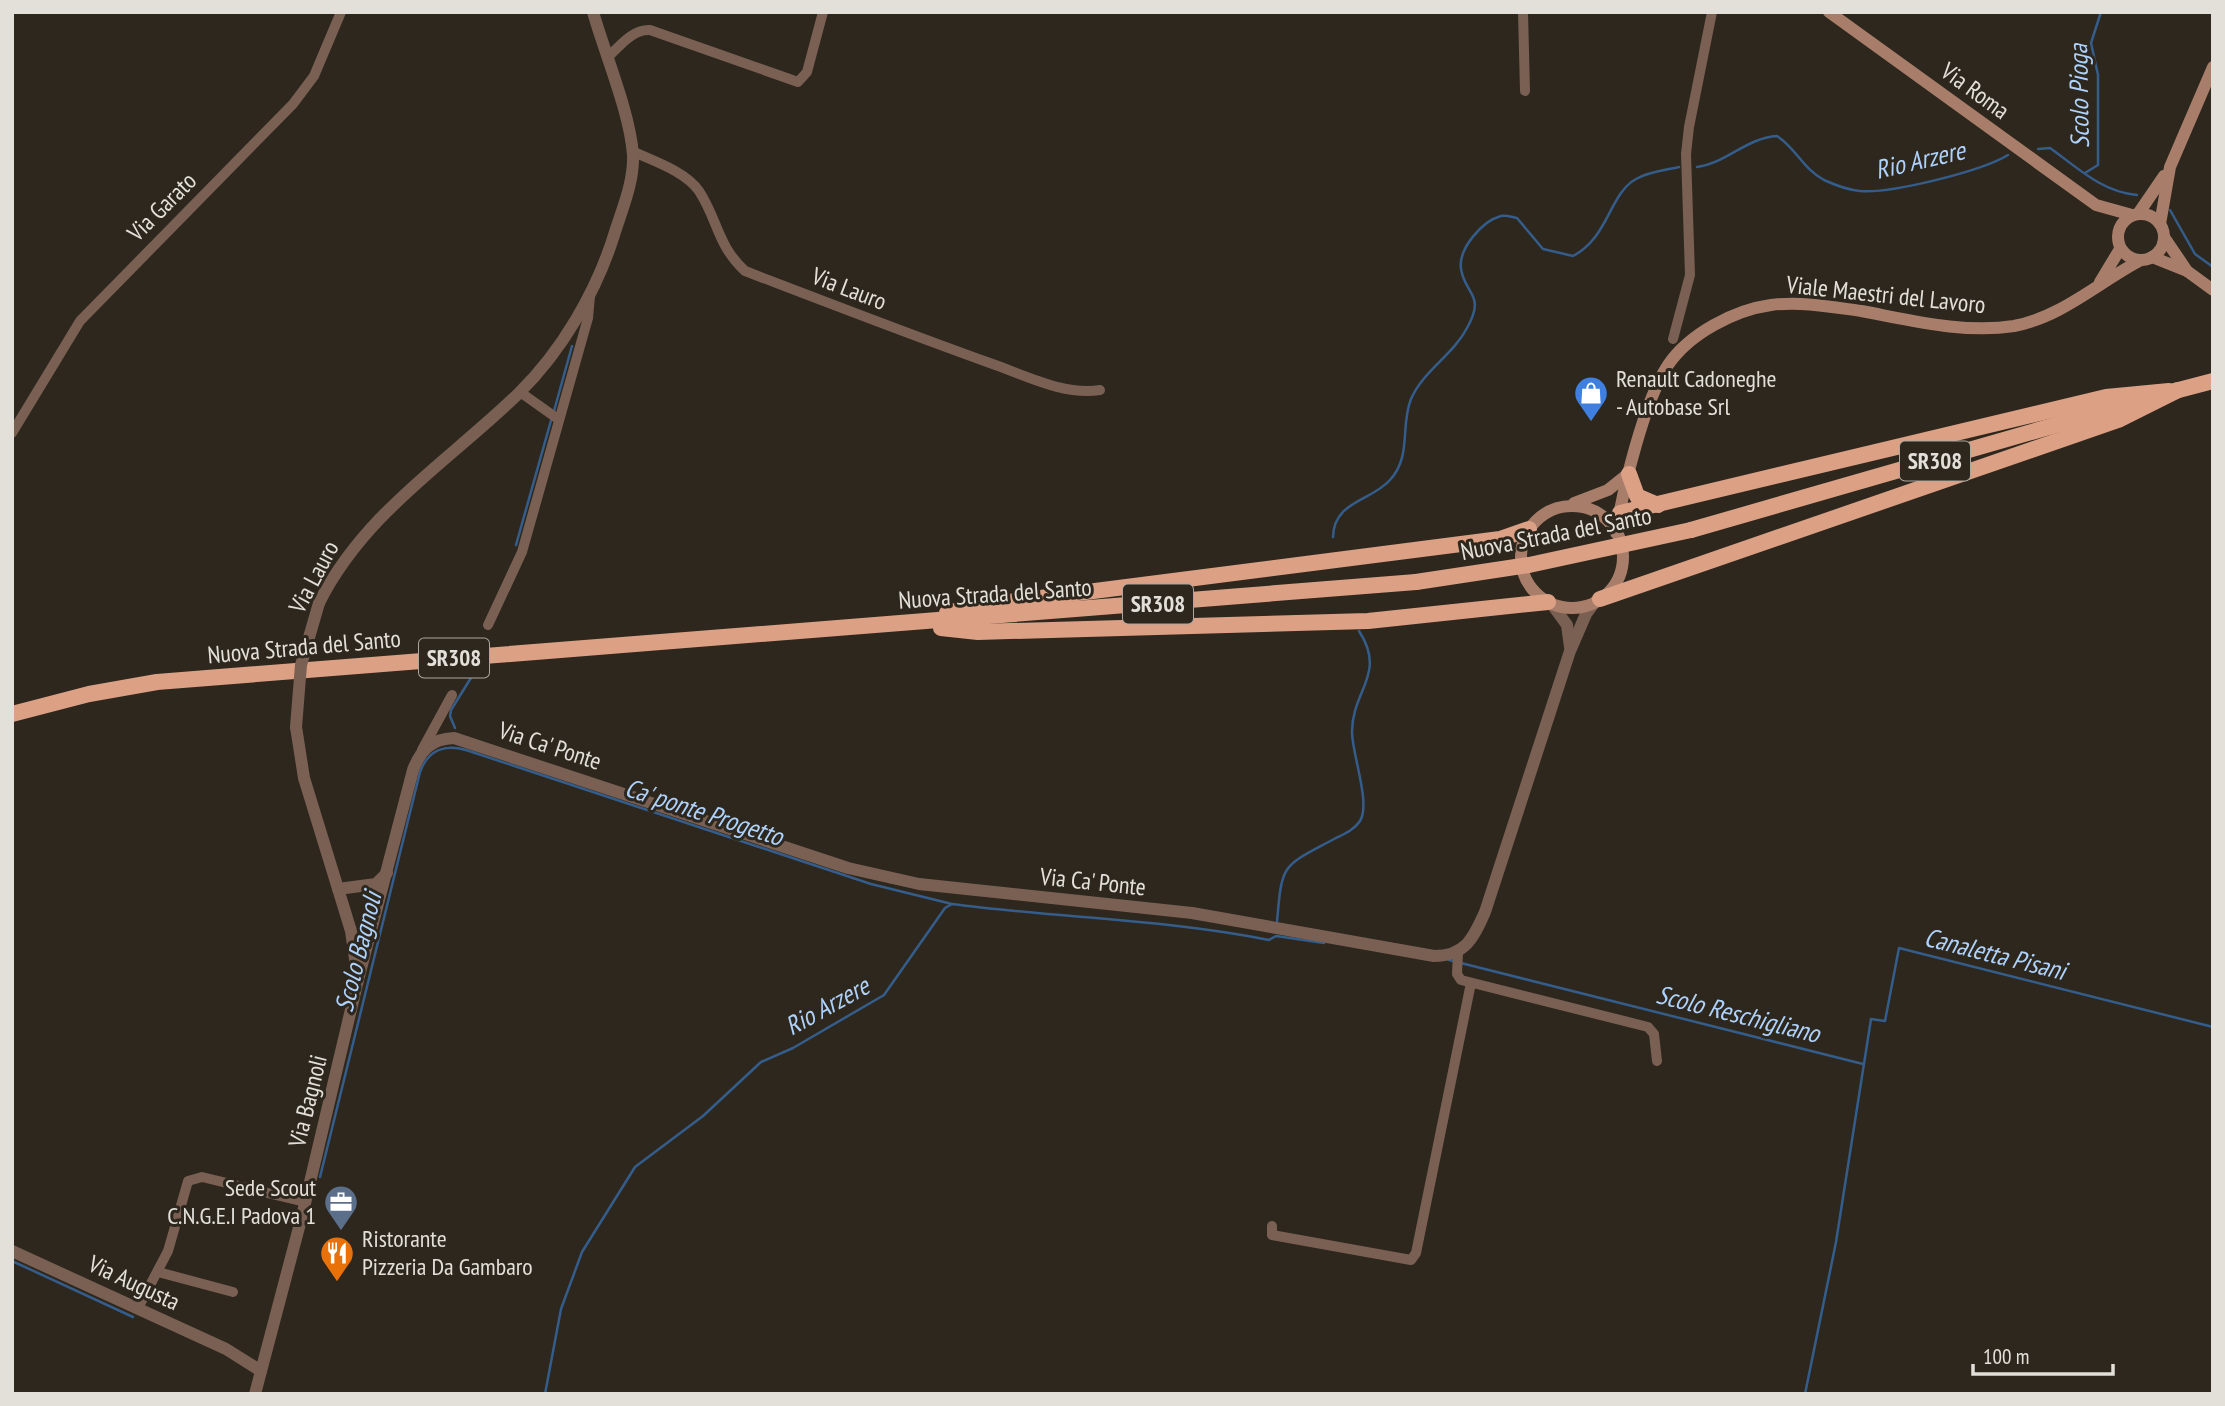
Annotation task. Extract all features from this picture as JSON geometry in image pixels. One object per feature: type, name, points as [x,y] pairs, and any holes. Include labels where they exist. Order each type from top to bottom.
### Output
[{"type":"highway","name":"Nuova Strada del Santo","points":[[12,714],[89,694],[157,682],[1416,582],[1542,562],[1691,530],[2213,381]]},
{"type":"highway","points":[[1619,513],[2106,397],[2178,390]]},
{"type":"highway","points":[[1598,600],[2118,420],[2178,390]]},
{"type":"highway","points":[[1629,474],[1637,496],[1658,505]]},
{"type":"highway","points":[[900,624],[977,606],[1430,549],[1500,539],[1529,529]]},
{"type":"highway","points":[[900,624],[978,632],[1215,627],[1368,621],[1549,602]]},
{"type":"main road","name":"Via Roma","points":[[1829,12],[2096,205],[2118,234]]},
{"type":"main road","points":[[2135,215],[2170,167],[2213,66]]},
{"type":"main road","points":[[2170,167],[2160,224],[2164,237],[2187,271]]},
{"type":"main road","name":"Via Roma","points":[[2096,205],[2135,215]]},
{"type":"main road","points":[[2160,224],[2146,214],[2125,219],[2118,234],[2120,249],[2133,259],[2147,259],[2187,271],[2213,290]]},
{"type":"main road","points":[[2147,259],[2161,249],[2164,237]]},
{"type":"main road","name":"Viale Maestri del Lavoro","points":[[2097,285],[2120,249]]},
{"type":"main road","name":"Viale Maestri del Lavoro","points":[[1629,474],[1658,385],[1668,365],[1699,335],[1743,312],[1770,305],[1808,304],[1961,327],[1993,328],[2035,321],[2053,313],[2097,285],[2147,259]]},
{"type":"main road","points":[[1599,514],[1616,533],[1621,544],[1621,569],[1616,580],[1598,600],[1573,607],[1549,602],[1538,595],[1524,575],[1521,551],[1529,529],[1542,515],[1608,490],[1629,474]]},
{"type":"main road","points":[[1616,533],[1629,474]]},
{"type":"main road","points":[[1567,506],[1599,514],[1619,513]]},
{"type":"street","name":"Via Garato","points":[[12,433],[80,321],[293,104],[314,76],[341,12]]},
{"type":"street","name":"Via Lauro","points":[[338,889],[304,778],[296,727],[300,665],[319,603],[355,543],[382,514],[520,392],[538,373],[590,295],[627,193],[632,152],[593,12]]},
{"type":"street","points":[[607,58],[633,34],[642,29],[650,30],[798,82],[807,72],[823,12]]},
{"type":"street","points":[[1523,12],[1525,91]]},
{"type":"street","points":[[1673,339],[1690,275],[1689,127],[1712,12]]},
{"type":"street","name":"Via Lauro","points":[[632,152],[688,180],[698,190],[729,256],[746,271],[898,331],[1038,379],[1080,393],[1100,390]]},
{"type":"street","name":"Via Lauro","points":[[488,625],[522,552],[588,318],[590,295]]},
{"type":"street","points":[[520,392],[558,419]]},
{"type":"street","points":[[1598,600],[1586,614],[1570,651],[1485,912],[1474,938],[1458,953],[1457,974],[1461,980],[1471,983],[1648,1027],[1654,1034],[1657,1061]]},
{"type":"street","points":[[1549,602],[1567,625],[1570,651]]},
{"type":"street","name":"Via Bagnoli","points":[[255,1394],[413,769],[452,695]]},
{"type":"street","points":[[441,715],[442,724],[454,738]]},
{"type":"street","points":[[422,750],[438,740],[454,738]]},
{"type":"street","name":"Via Ca' Ponte","points":[[454,738],[848,868],[902,882],[1192,913],[1434,956],[1458,953]]},
{"type":"street","points":[[338,889],[376,884],[387,873]]},
{"type":"street","name":"Via Bagnoli","points":[[338,889],[354,943],[358,980]]},
{"type":"street","points":[[1272,1226],[1272,1235],[1283,1238],[1411,1261],[1416,1253],[1471,983]]},
{"type":"street","points":[[138,1308],[172,1240],[184,1189],[194,1178],[209,1178],[305,1202]]},
{"type":"street","name":"Via Augusta","points":[[12,1251],[237,1355],[253,1369],[261,1371]]},
{"type":"street","points":[[158,1272],[233,1292]]},
{"type":"street","name":"Via Augusta","points":[[237,1355],[264,1357]]},
{"type":"waterway","name":"Scolo Pioga","points":[[2085,173],[2098,165],[2098,75],[2091,43],[2101,12]]},
{"type":"waterway","name":"Rio Arzere","points":[[1697,167],[1718,161],[1756,141],[1777,136],[1810,170],[1824,180],[1851,190],[1874,191],[1958,174],[2008,155]]},
{"type":"waterway","name":"Scolo Pioga","points":[[2038,149],[2050,148],[2101,184],[2137,195]]},
{"type":"waterway","name":"Rio Arzere","points":[[1333,537],[1335,525],[1346,509],[1382,487],[1397,471],[1411,399],[1423,380],[1454,347],[1467,328],[1475,301],[1463,278],[1461,261],[1467,245],[1479,230],[1501,216],[1517,218],[1543,249],[1573,256],[1594,238],[1627,186],[1646,175],[1679,167]]},
{"type":"waterway","name":"Rio Arzere","points":[[2170,210],[2195,254],[2213,267]]},
{"type":"waterway","name":"Scolo Bagnoli","points":[[554,411],[572,346]]},
{"type":"waterway","name":"Scolo Bagnoli","points":[[516,545],[552,417]]},
{"type":"waterway","name":"Rio Arzere","points":[[1277,922],[1281,888],[1288,869],[1304,855],[1352,829],[1363,813],[1352,732],[1353,717],[1366,682],[1370,659],[1359,631]]},
{"type":"waterway","name":"Scolo Bagnoli","points":[[455,728],[450,716],[451,710],[474,673]]},
{"type":"waterway","name":"Ca' ponte Progetto","points":[[320,1177],[420,772],[423,764],[438,750],[466,750],[871,884],[952,904]]},
{"type":"waterway","name":"Rio Arzere","points":[[545,1394],[561,1309],[582,1252],[635,1167],[703,1116],[761,1062],[793,1048],[884,995],[945,908],[952,904],[1190,927],[1269,940],[1276,936],[1324,943]]},
{"type":"waterway","name":"Canaletta Pisani","points":[[1805,1394],[1836,1242],[1871,1019],[1885,1021],[1899,948],[2213,1027]]},
{"type":"waterway","name":"Scolo Reschigliano","points":[[1449,960],[1863,1064]]},
{"type":"waterway","points":[[12,1261],[133,1317]]},
{"type":"place","name":"Renault Cadoneghe - Autobase Srl","points":[[1591,423]]},
{"type":"place","name":"Sede Scout C.N.G.E.I Padova 1","points":[[341,1232]]},
{"type":"place","name":"Ristorante Pizzeria Da Gambaro","points":[[337,1283]]}]
